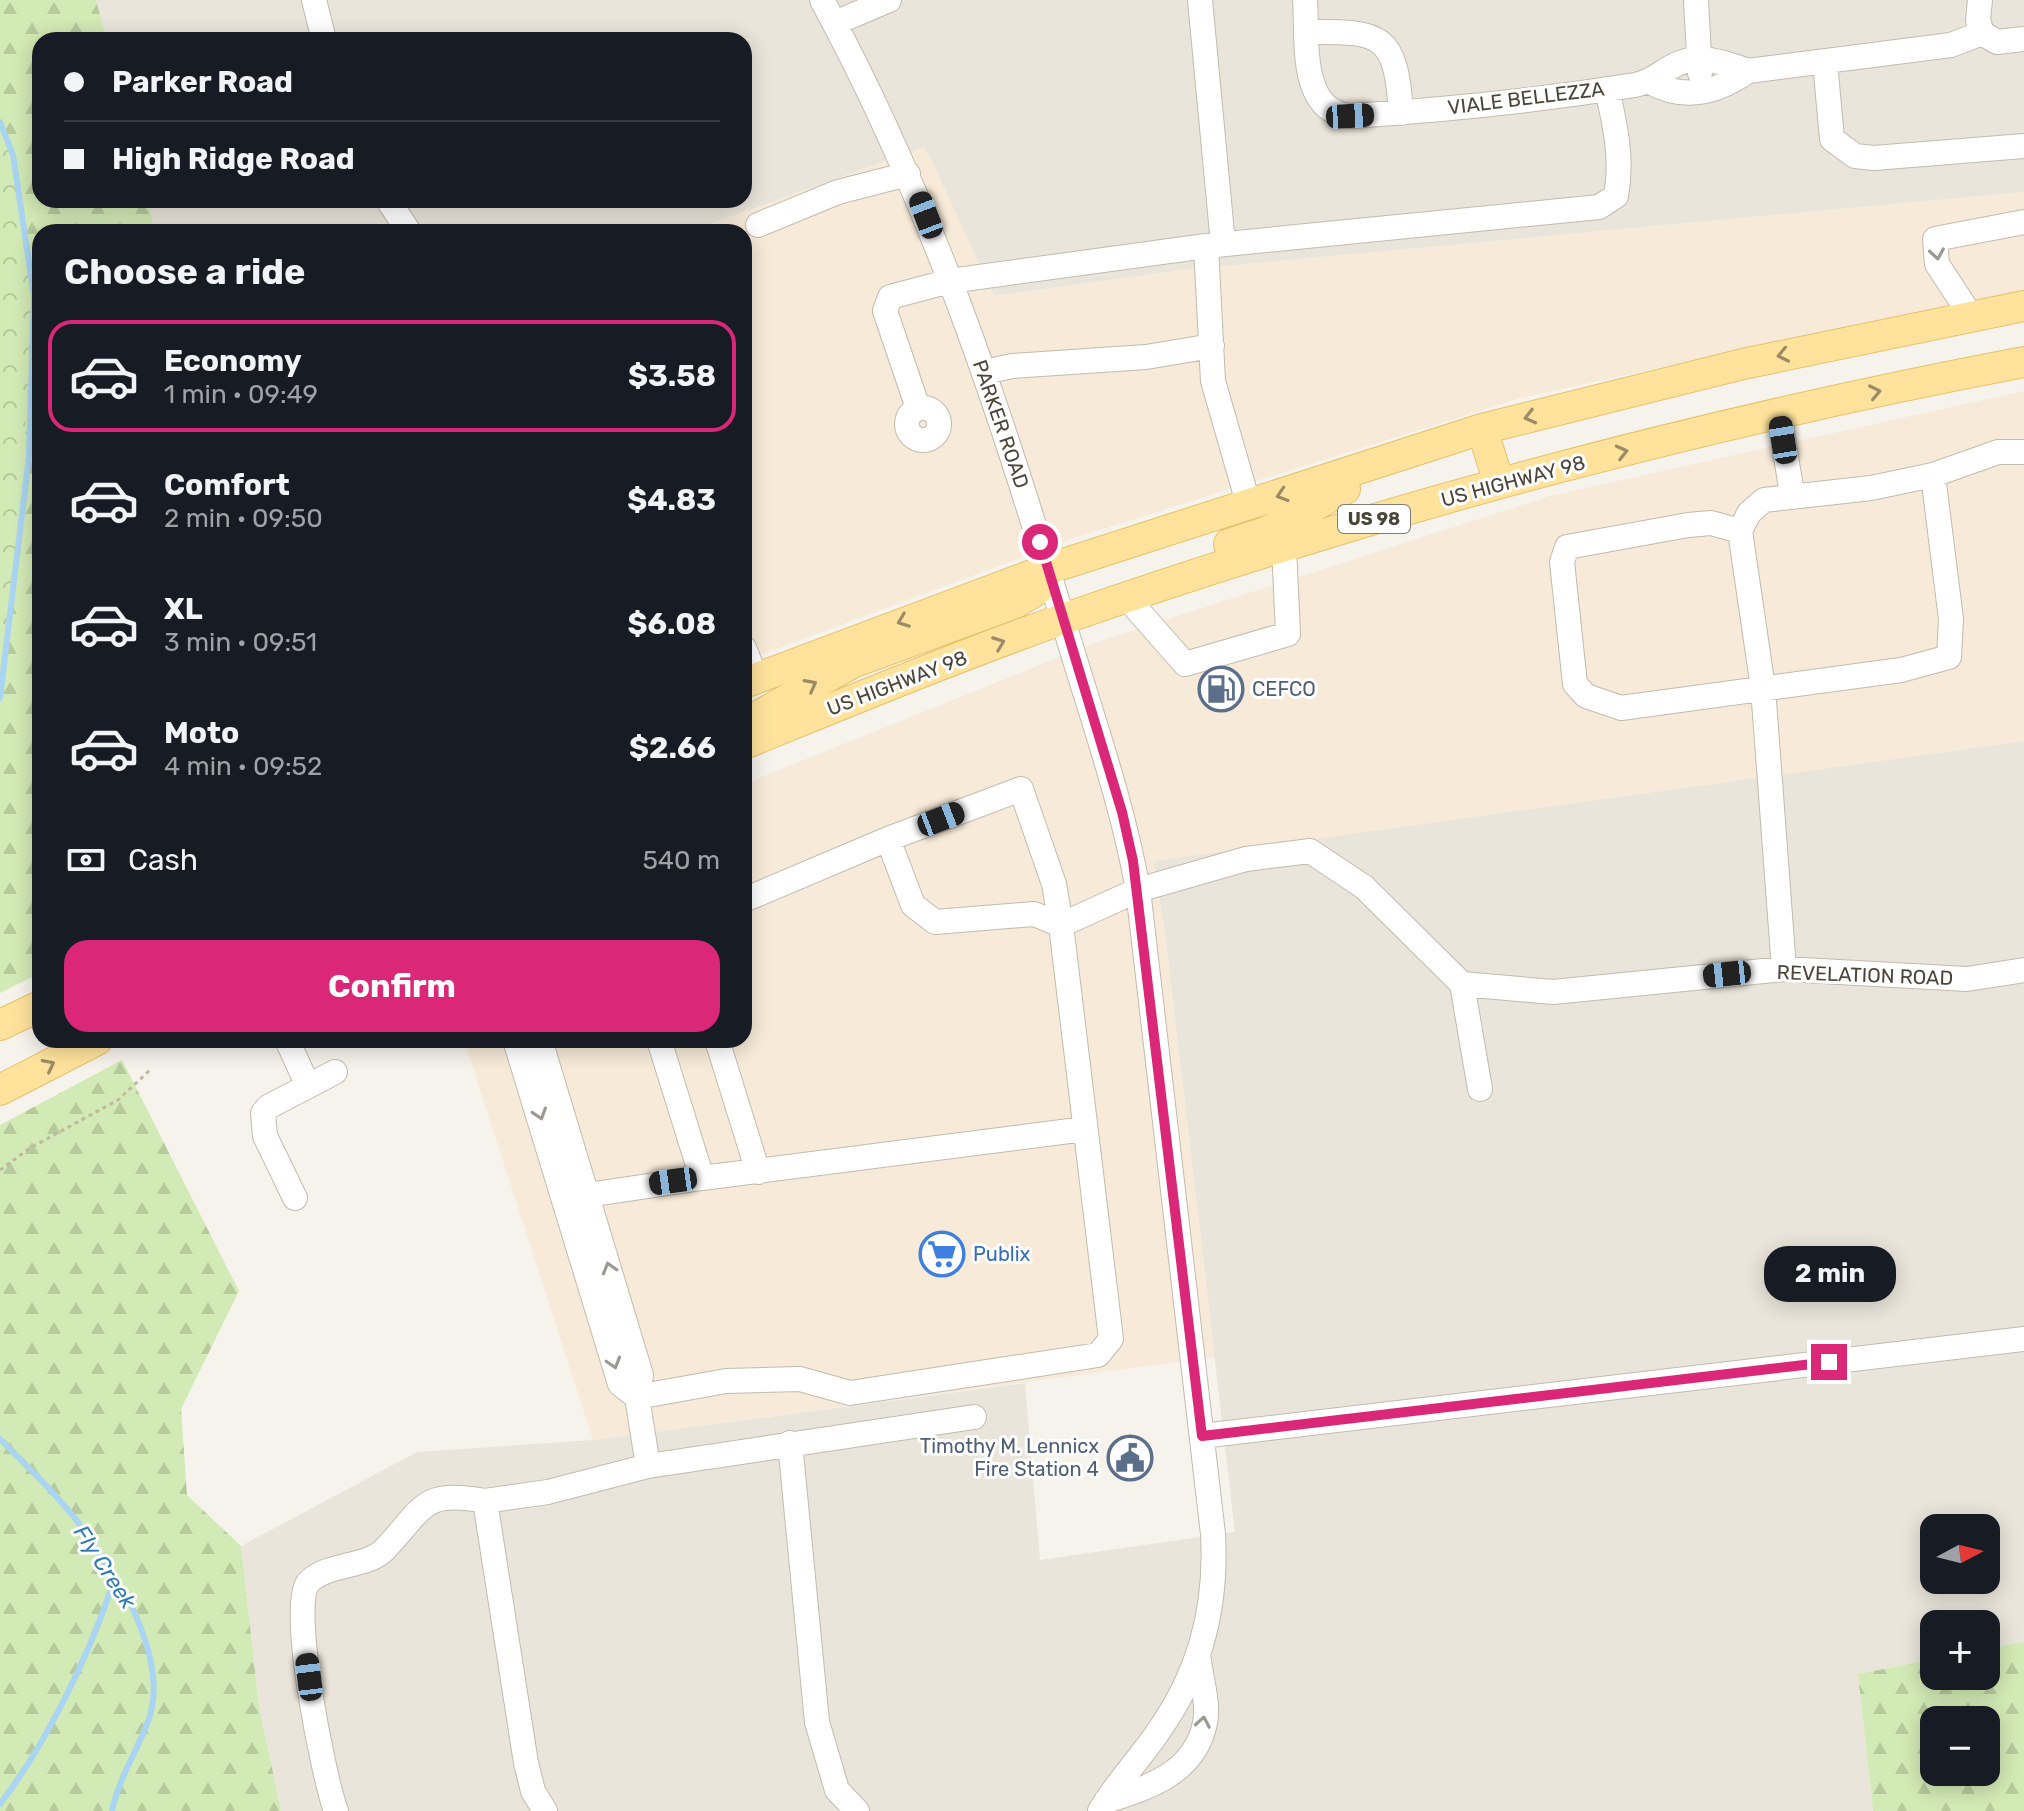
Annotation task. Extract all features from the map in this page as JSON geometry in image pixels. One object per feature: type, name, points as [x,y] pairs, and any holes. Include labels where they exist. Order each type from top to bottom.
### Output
[{"type":"main road","name":"US 98","points":[[752,679],[1048,569],[1482,429],[1743,364],[2024,306]]},
{"type":"main road","name":"US HIGHWAY 98","points":[[752,741],[1063,619],[1284,547],[1499,483],[1779,413],[2024,362]]},
{"type":"main road","points":[[1482,429],[1499,483]]},
{"type":"main road","points":[[1063,619],[1077,596],[1266,532],[1417,450]]},
{"type":"main road","points":[[752,719],[852,663],[1015,603],[1037,590],[1048,569]]},
{"type":"main road","points":[[0,1025],[32,1010]]},
{"type":"main road","points":[[0,1090],[81,1048]]},
{"type":"street","points":[[314,0],[322,32]]},
{"type":"street","name":"PARKER ROAD","points":[[822,0],[908,174],[984,372],[1122,812],[1138,890],[1202,1436],[1215,1575],[1199,1660]]},
{"type":"street","points":[[835,23],[889,0]]},
{"type":"street","points":[[1200,0],[1214,245],[1213,381],[1249,506]]},
{"type":"street","name":"VIALE BELLEZZA","points":[[1305,0],[1309,71],[1316,94],[1329,110],[1350,116],[1401,113],[1650,82],[1669,65],[1699,59],[1724,62],[1748,71],[1951,45],[1982,33],[1997,42],[2024,39]]},
{"type":"street","points":[[1696,0],[1702,92]]},
{"type":"street","points":[[1980,0],[1978,20],[1982,33]]},
{"type":"street","points":[[1308,32],[1361,33],[1385,45],[1395,62],[1401,113]]},
{"type":"street","points":[[1825,62],[1832,139],[1855,156],[1874,158],[2024,146]]},
{"type":"street","name":"VIALE BELLEZZA","points":[[1650,82],[1671,93],[1702,92],[1726,87],[1748,71]]},
{"type":"street","points":[[918,408],[891,332],[886,302],[890,297],[950,281],[1214,245],[1599,207],[1616,196],[1620,174],[1617,136],[1607,89]]},
{"type":"street","points":[[758,225],[838,192],[908,174]]},
{"type":"street","points":[[1971,316],[1937,264],[1935,239],[2024,222]]},
{"type":"street","points":[[984,372],[1012,366],[1146,357],[1212,346]]},
{"type":"street","points":[[1779,413],[1792,494]]},
{"type":"street","points":[[1784,969],[1763,688],[1740,531],[1749,513],[1764,500],[1792,494],[1871,488],[1933,475],[1998,452],[2024,452]]},
{"type":"street","points":[[1740,531],[1711,523],[1688,525],[1567,547],[1562,562],[1575,684],[1586,696],[1621,708],[1901,670],[1949,657],[1951,619],[1933,475]]},
{"type":"street","points":[[1127,598],[1185,664],[1288,634],[1284,547]]},
{"type":"street","points":[[637,1397],[741,1380],[800,1379],[850,1393],[1098,1355],[1111,1339],[1061,925],[1054,884],[1021,789],[888,839],[752,897]]},
{"type":"street","points":[[888,839],[913,905],[935,922],[1034,914],[1061,925],[1138,890],[1246,859],[1310,851],[1364,887],[1462,984],[1480,1089]]},
{"type":"street","name":"REVELATION ROAD","points":[[1462,984],[1553,992],[1784,969],[1967,979],[2024,970]]},
{"type":"street","points":[[291,1048],[308,1086]]},
{"type":"street","points":[[518,1048],[575,1196]]},
{"type":"street","points":[[542,1048],[620,1384],[637,1397],[648,1466]]},
{"type":"street","points":[[661,1048],[702,1178]]},
{"type":"street","points":[[719,1048],[758,1172]]},
{"type":"street","points":[[295,1198],[265,1136],[262,1121],[268,1107],[335,1072]]},
{"type":"street","points":[[575,1196],[1085,1129]]},
{"type":"street","points":[[1202,1436],[2024,1339]]},
{"type":"street","points":[[336,1811],[316,1734],[302,1621],[302,1592],[310,1580],[382,1553],[419,1510],[439,1496],[485,1501],[548,1492],[648,1466],[974,1417]]},
{"type":"street","points":[[790,1443],[817,1722],[837,1790],[857,1811]]},
{"type":"street","points":[[485,1501],[526,1763],[533,1791],[545,1811]]},
{"type":"street","points":[[1103,1806],[1173,1709],[1199,1660]]},
{"type":"street","points":[[1103,1806],[1146,1789],[1174,1772],[1194,1750],[1205,1723],[1199,1660]]},
{"type":"street","points":[[1149,1744],[1174,1772]]},
{"type":"path","points":[[0,1170],[30,1148],[118,1100],[151,1069]]},
{"type":"shaded area","points":[[96,0],[2024,0],[2024,192],[1182,270],[994,296],[925,147],[710,224],[153,224],[150,208],[752,208],[752,32],[105,32]]},
{"type":"shaded area","points":[[925,147],[994,296],[1182,270],[2024,192],[2024,295],[1790,339],[1520,398],[1074,538],[752,658],[752,224],[710,224]]},
{"type":"shaded area","points":[[2024,391],[2024,741],[1153,861],[1164,926],[1215,1357],[593,1440],[467,1048],[752,1048],[752,781],[1097,642],[1550,496]]},
{"type":"shaded area","points":[[2024,741],[2024,1642],[2000,1646],[2000,1610],[1920,1610],[1920,1662],[1858,1674],[1873,1811],[281,1811],[259,1706],[241,1546],[417,1452],[593,1440],[1025,1383],[1040,1560],[1235,1532],[1164,926],[1153,861]]},
{"type":"green space","points":[[0,0],[96,0],[105,32],[32,32],[32,208],[150,208],[153,224],[32,224],[32,977],[0,993]]},
{"type":"green space","points":[[0,123],[13,155],[32,296],[32,336],[9,628],[0,668]]},
{"type":"green space","points":[[122,1060],[239,1291],[181,1409],[187,1495],[241,1546],[259,1706],[281,1811],[0,1811],[0,1125]]},
{"type":"green space","points":[[2024,1642],[2024,1811],[1873,1811],[1858,1674],[1920,1662],[1920,1690],[2000,1690],[2000,1646]]},
{"type":"waterway","name":"Fly Creek","points":[[0,122],[13,155],[32,283]]},
{"type":"waterway","name":"Fly Creek","points":[[0,698],[29,455],[32,360]]},
{"type":"waterway","name":"Fly Creek","points":[[0,1439],[49,1488],[82,1527],[106,1567],[112,1586],[125,1591],[145,1639],[153,1673],[152,1707],[112,1811]]},
{"type":"waterway","points":[[0,1804],[17,1781],[64,1700],[112,1586]]},
{"type":"place","name":"CEFCO","points":[[1221,689]]},
{"type":"place","name":"Publix","points":[[942,1254]]},
{"type":"place","name":"Timothy M. Lennicx Fire Station 4","points":[[1130,1458]]},
{"type":"route","points":[[1040,542],[1128,832],[1138,890],[1202,1436],[1829,1362]]}]
